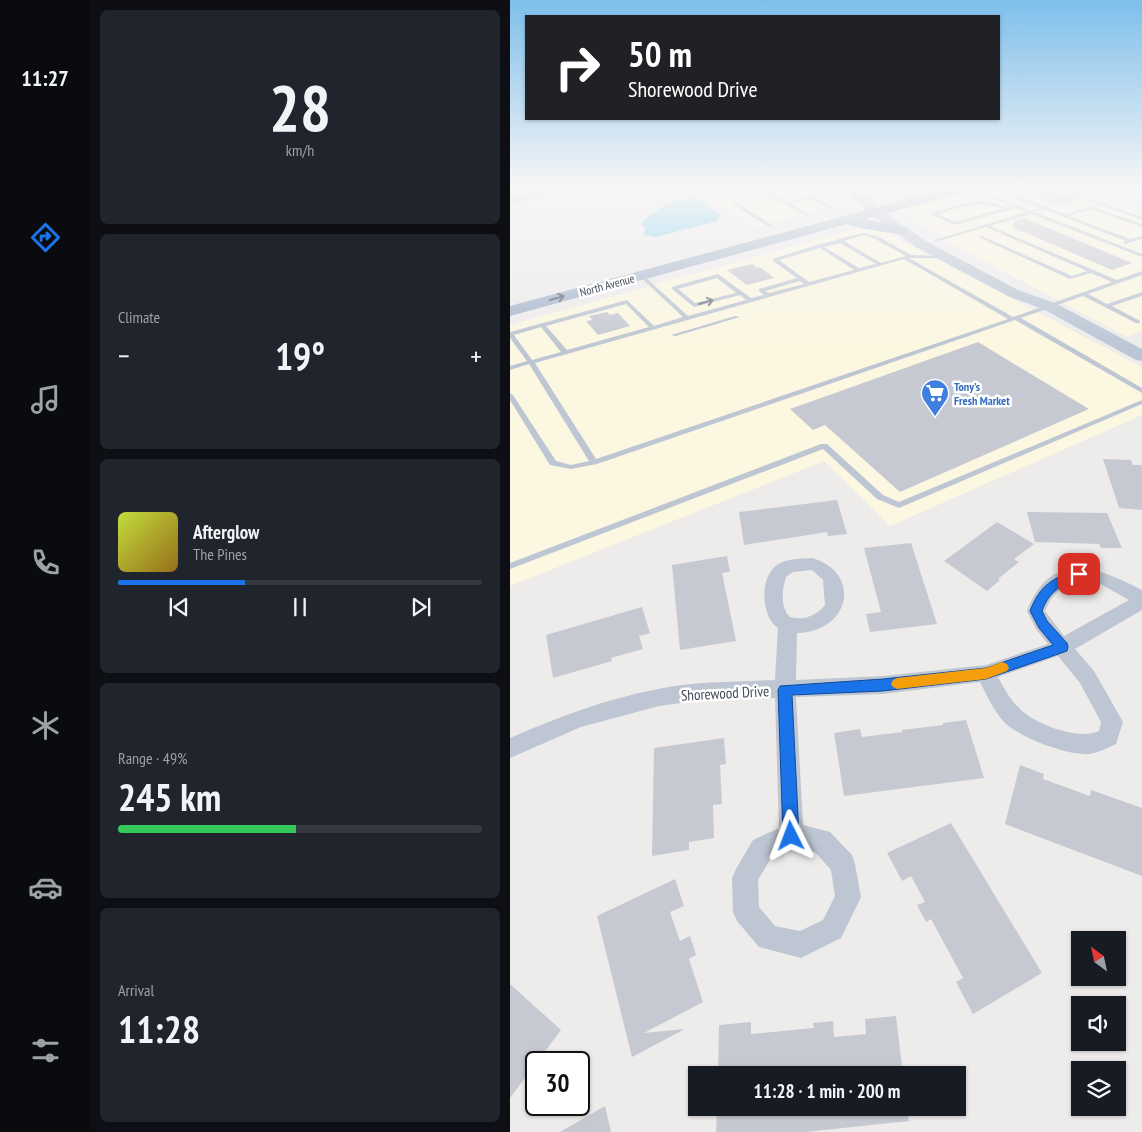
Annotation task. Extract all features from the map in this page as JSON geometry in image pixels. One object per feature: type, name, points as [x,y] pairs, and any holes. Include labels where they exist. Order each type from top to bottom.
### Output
[{"type":"main road","name":"North Avenue","points":[[510,311],[766,241]]},
{"type":"street","points":[[916,241],[1013,293],[1049,306],[1142,356]]},
{"type":"street","points":[[939,241],[1027,287],[1049,306]]},
{"type":"street","name":"Shorewood Drive","points":[[510,748],[577,719],[659,697],[695,692],[883,685],[986,673],[1062,647],[1142,600],[1114,582],[1093,574],[1079,574],[1064,578],[1041,597],[1036,611],[1043,624],[1062,647]]},
{"type":"street","points":[[788,625],[785,690],[791,836]]},
{"type":"street","points":[[986,673],[1015,719],[1064,741],[1086,744],[1098,742],[1108,737],[1112,722],[1102,700],[1087,677],[1062,647]]},
{"type":"street","points":[[791,836],[821,841],[843,864],[848,897],[832,929],[801,945],[768,938],[746,912],[745,878],[762,849],[791,836]]},
{"type":"lane","points":[[809,285],[775,260],[836,241]]},
{"type":"lane","points":[[840,241],[881,265]]},
{"type":"lane","points":[[882,241],[1014,319],[1142,391]]},
{"type":"lane","points":[[989,241],[1072,278],[1092,271]]},
{"type":"lane","points":[[1021,241],[1117,282]]},
{"type":"lane","points":[[1104,241],[1142,256]]},
{"type":"lane","points":[[1117,246],[1130,241]]},
{"type":"lane","points":[[908,257],[921,244]]},
{"type":"lane","points":[[819,246],[860,271]]},
{"type":"lane","points":[[510,368],[908,257],[946,257]]},
{"type":"lane","points":[[510,396],[553,463],[571,467],[594,462],[1014,319],[1142,273]]},
{"type":"lane","points":[[641,275],[687,318]]},
{"type":"lane","points":[[741,293],[694,305],[674,288],[718,276],[741,293],[751,301]]},
{"type":"lane","points":[[769,296],[761,290],[800,279]]},
{"type":"lane","points":[[1084,294],[1138,322]]},
{"type":"lane","points":[[1107,306],[1142,294]]},
{"type":"lane","points":[[594,462],[531,362],[510,334],[628,302],[653,328]]},
{"type":"lane","points":[[674,335],[737,317],[725,308]]},
{"type":"lane","points":[[542,325],[565,352]]},
{"type":"lane","points":[[510,566],[824,446],[880,497],[899,505],[1142,402]]},
{"type":"shaded area","points":[[812,241],[902,241],[1142,367],[1142,415],[890,526],[824,461],[510,586],[510,325]]},
{"type":"shaded area","points":[[946,241],[1142,241],[1142,331],[1127,337]]},
{"type":"building","points":[[1044,241],[1079,241],[1132,263],[1112,270]]},
{"type":"building","points":[[752,264],[757,268],[760,267],[774,278],[747,285],[727,270]]},
{"type":"building","points":[[607,312],[610,315],[618,313],[630,326],[598,335],[586,321],[592,320],[589,316]]},
{"type":"building","name":"Tony's Fresh Market","points":[[978,342],[1089,409],[900,492],[825,425],[813,430],[790,409]]},
{"type":"building","points":[[1103,459],[1131,460],[1133,465],[1142,465],[1142,510],[1119,508]]},
{"type":"building","points":[[837,500],[847,534],[828,536],[827,532],[744,545],[739,512]]},
{"type":"building","points":[[1027,512],[1107,513],[1122,548],[1101,548],[1099,544],[1035,542]]},
{"type":"building","points":[[997,522],[1034,544],[1014,559],[1019,562],[998,579],[1000,580],[987,591],[944,561]]},
{"type":"building","points":[[911,543],[937,624],[870,632],[866,614],[881,612],[864,548]]},
{"type":"building","points":[[727,556],[730,572],[722,573],[736,641],[680,650],[672,565]]},
{"type":"building","points":[[642,607],[650,633],[639,636],[643,649],[611,658],[612,661],[553,678],[546,635]]},
{"type":"building","points":[[966,720],[984,778],[844,796],[834,733],[860,729],[862,737],[902,732],[902,730]]},
{"type":"building","points":[[724,738],[726,764],[720,765],[722,804],[713,805],[714,838],[689,842],[689,850],[652,856],[654,748]]},
{"type":"building","points":[[1020,765],[1044,774],[1043,779],[1090,796],[1091,790],[1142,808],[1142,876],[1005,824]]},
{"type":"building","points":[[951,823],[1042,973],[973,1014],[956,982],[963,978],[931,919],[926,922],[917,905],[925,902],[911,876],[902,881],[887,853]]},
{"type":"building","points":[[675,879],[684,906],[670,912],[680,941],[690,936],[696,955],[689,959],[703,1002],[644,1033],[685,1029],[632,1057],[597,916]]},
{"type":"building","points":[[510,984],[561,1030],[545,1051],[525,1051],[525,1078],[510,1098]]},
{"type":"building","points":[[896,1016],[902,1066],[718,1066],[719,1025],[751,1022],[751,1034],[814,1028],[813,1023],[833,1021],[834,1037],[866,1034],[865,1019]]},
{"type":"building","points":[[605,1106],[611,1132],[560,1132],[590,1116]]},
{"type":"building","points":[[717,1116],[908,1116],[909,1121],[806,1132],[716,1132]]},
{"type":"slow traffic","points":[[897,684],[986,673],[1002,668]]},
{"type":"place","name":"Tony's Fresh Market","points":[[935,417]]},
{"type":"route","points":[[791,836],[785,690],[883,685],[986,673],[1062,647],[1043,624],[1036,611],[1041,597],[1052,586],[1064,578],[1079,574]]}]
